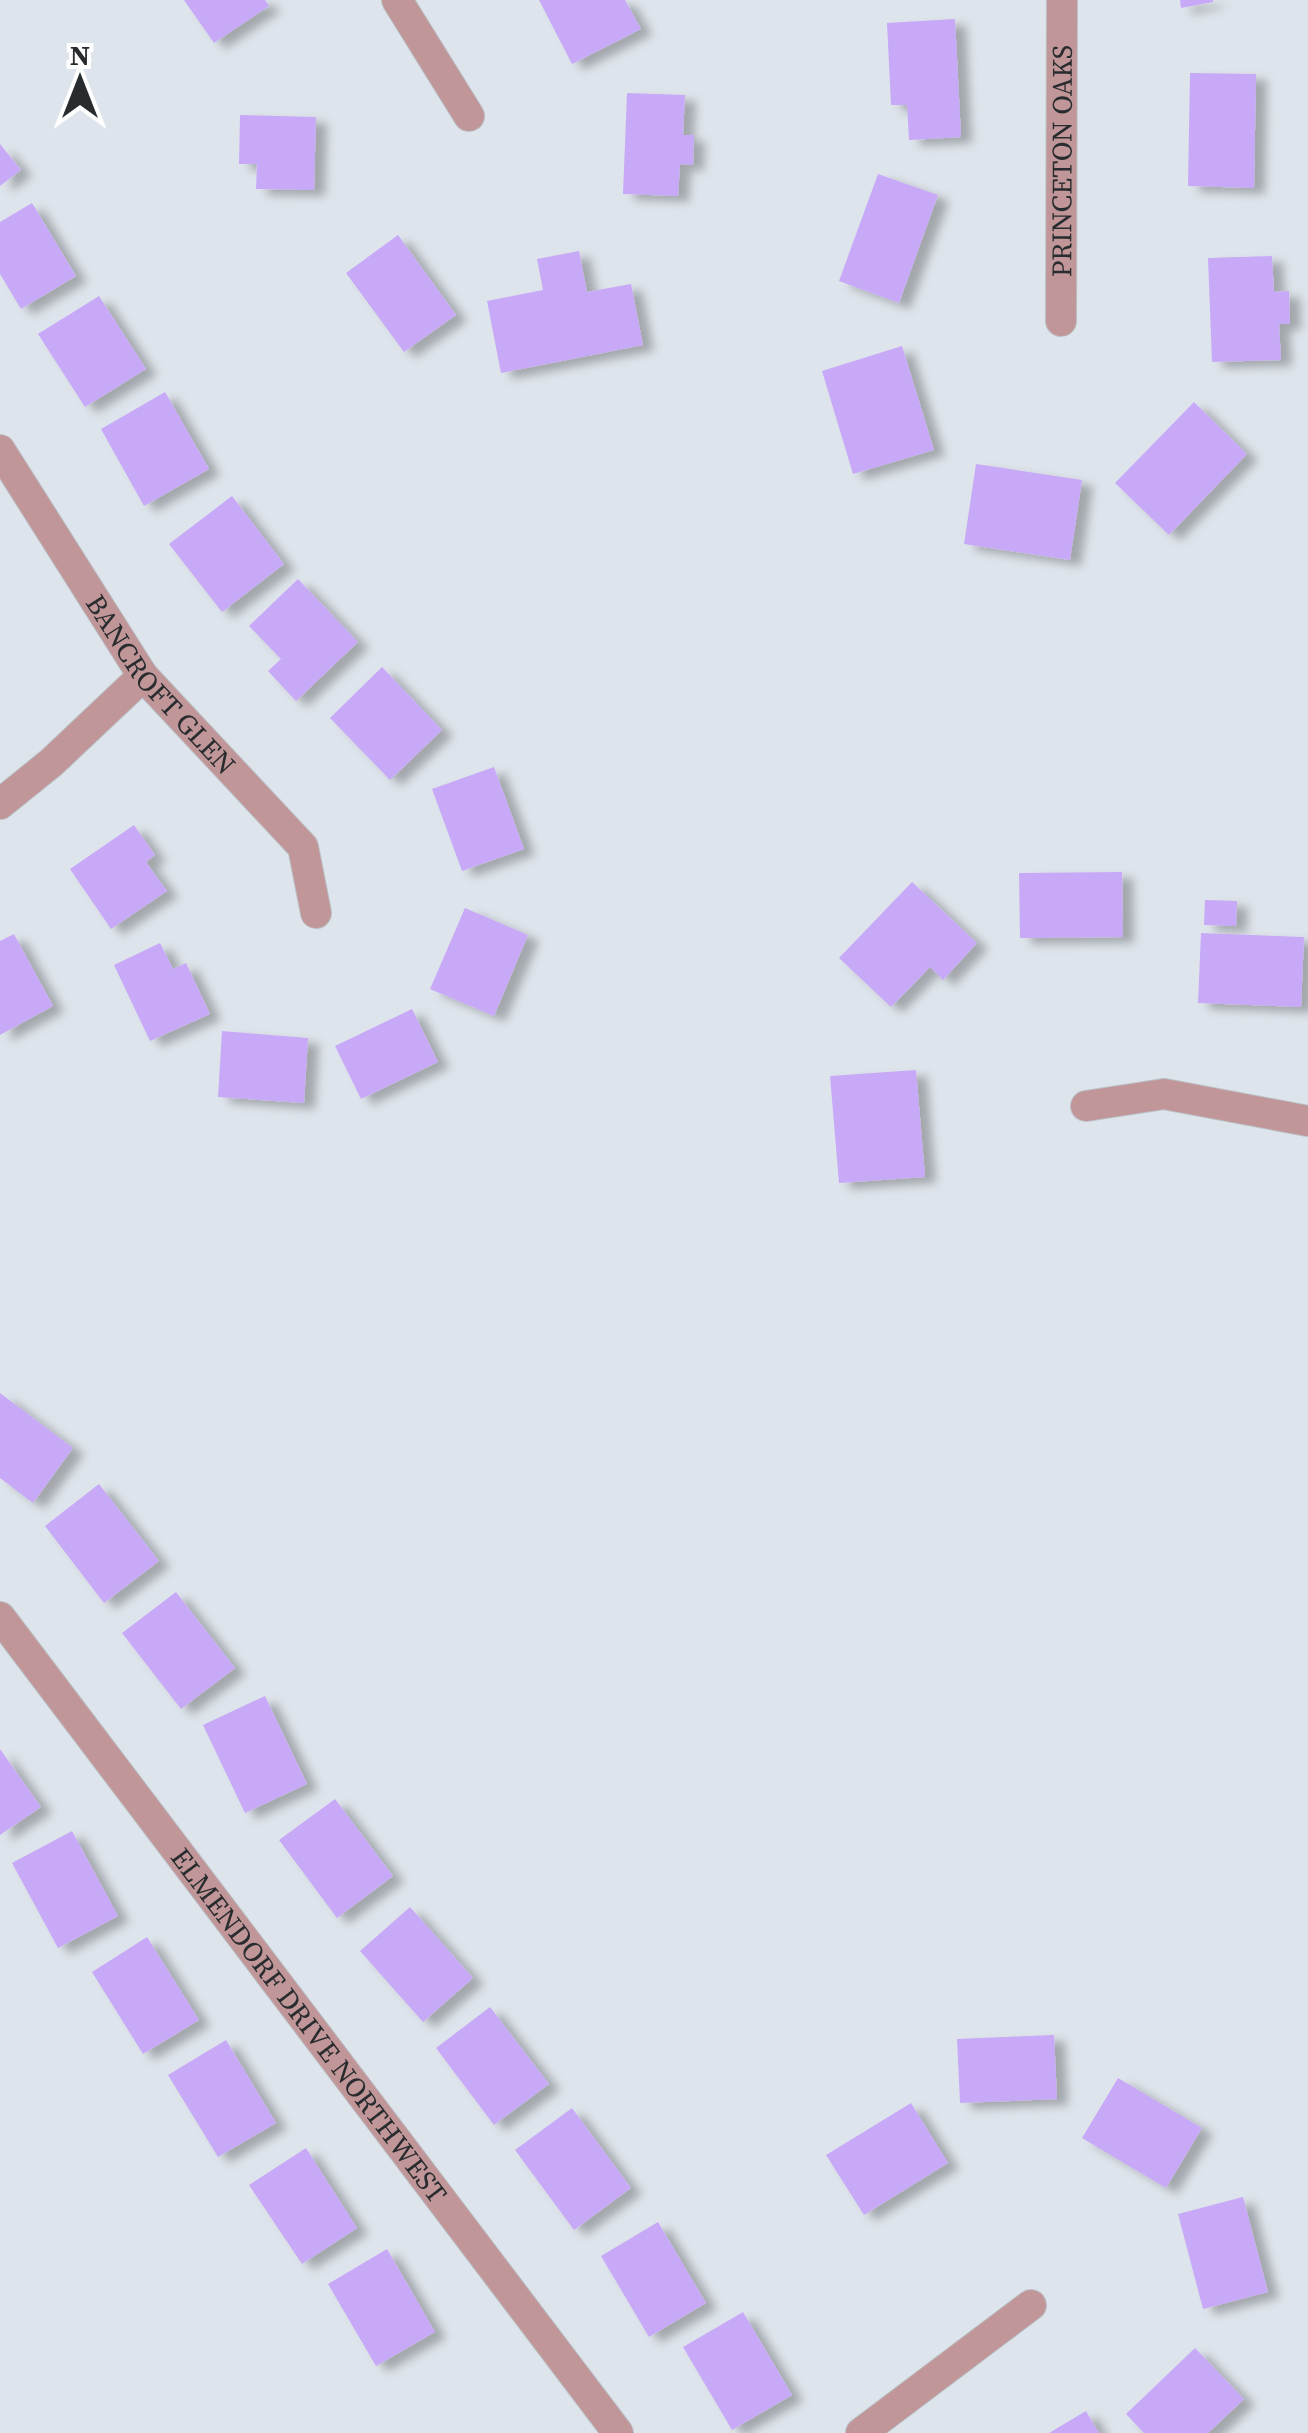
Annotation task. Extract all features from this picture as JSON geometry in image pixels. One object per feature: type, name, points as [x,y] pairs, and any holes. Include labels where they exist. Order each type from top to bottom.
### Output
[{"type":"street","points":[[397,0],[469,116]]},
{"type":"street","name":"PRINCETON OAKS","points":[[1061,321],[1062,0]]},
{"type":"street","name":"BANCROFT GLEN","points":[[0,450],[143,676],[303,846],[316,914]]},
{"type":"street","points":[[0,804],[52,762],[143,676]]},
{"type":"street","points":[[1086,1106],[1164,1094],[1308,1121]]},
{"type":"street","name":"ELMENDORF DRIVE NORTHWEST","points":[[0,1617],[618,2433]]},
{"type":"street","points":[[861,2433],[1031,2304]]},
{"type":"building","points":[[184,0],[265,0],[269,6],[214,43]]},
{"type":"building","points":[[539,0],[625,0],[641,29],[572,64]]},
{"type":"building","points":[[1180,0],[1213,0],[1213,2],[1181,8]]},
{"type":"building","points":[[955,19],[961,137],[909,140],[907,105],[891,105],[887,23]]},
{"type":"building","points":[[1190,73],[1256,74],[1254,188],[1188,186]]},
{"type":"building","points":[[627,93],[685,95],[683,135],[694,135],[693,165],[680,164],[678,196],[623,194]]},
{"type":"building","points":[[240,115],[316,117],[314,190],[256,189],[257,164],[239,164]]},
{"type":"building","points":[[0,144],[21,170],[0,186]]},
{"type":"building","points":[[878,174],[938,195],[899,303],[839,281]]},
{"type":"building","points":[[32,203],[76,276],[21,309],[0,274],[0,222]]},
{"type":"building","points":[[398,235],[456,315],[404,352],[346,273]]},
{"type":"building","points":[[579,251],[587,292],[631,284],[643,345],[501,373],[487,301],[543,290],[537,259]]},
{"type":"building","points":[[1272,256],[1274,292],[1289,291],[1290,324],[1279,324],[1281,360],[1212,362],[1208,258]]},
{"type":"building","points":[[99,296],[146,369],[85,407],[38,334]]},
{"type":"building","points":[[902,346],[934,450],[853,474],[822,371]]},
{"type":"building","points":[[165,392],[209,469],[144,506],[101,429]]},
{"type":"building","points":[[1194,402],[1247,454],[1169,535],[1115,483]]},
{"type":"building","points":[[976,464],[1082,480],[1070,560],[964,544]]},
{"type":"building","points":[[232,496],[284,564],[222,612],[169,544]]},
{"type":"building","points":[[298,579],[358,642],[296,701],[268,671],[281,659],[249,626]]},
{"type":"building","points":[[382,667],[442,730],[390,780],[330,718]]},
{"type":"building","points":[[494,767],[524,849],[462,871],[432,789]]},
{"type":"building","points":[[134,825],[155,855],[146,862],[167,891],[111,929],[70,869]]},
{"type":"building","points":[[1122,872],[1123,937],[1020,938],[1019,873]]},
{"type":"building","points":[[912,882],[977,943],[943,980],[930,967],[891,1007],[839,958]]},
{"type":"building","points":[[1205,900],[1237,901],[1236,926],[1204,925]]},
{"type":"building","points":[[465,908],[528,935],[494,1016],[430,989]]},
{"type":"building","points":[[1201,933],[1304,937],[1301,1007],[1198,1003]]},
{"type":"building","points":[[14,934],[53,1006],[0,1035],[0,941]]},
{"type":"building","points":[[160,943],[173,969],[186,963],[210,1014],[150,1041],[114,965]]},
{"type":"building","points":[[412,1009],[438,1062],[361,1099],[335,1046]]},
{"type":"building","points":[[222,1031],[308,1038],[304,1103],[218,1097]]},
{"type":"building","points":[[916,1070],[925,1177],[839,1183],[830,1076]]},
{"type":"building","points":[[0,1393],[73,1448],[33,1503],[0,1478]]},
{"type":"building","points":[[99,1484],[159,1561],[104,1603],[45,1526]]},
{"type":"building","points":[[176,1592],[235,1668],[181,1709],[122,1633]]},
{"type":"building","points":[[265,1696],[307,1784],[245,1813],[203,1725]]},
{"type":"building","points":[[0,1749],[41,1807],[0,1835]]},
{"type":"building","points":[[335,1799],[393,1876],[337,1918],[279,1840]]},
{"type":"building","points":[[72,1831],[118,1916],[58,1948],[12,1863]]},
{"type":"building","points":[[410,1907],[473,1978],[423,2022],[360,1951]]},
{"type":"building","points":[[147,1937],[199,2020],[143,2054],[92,1972]]},
{"type":"building","points":[[490,2007],[549,2084],[494,2125],[436,2048]]},
{"type":"building","points":[[1054,2035],[1057,2099],[960,2103],[957,2039]]},
{"type":"building","points":[[226,2040],[276,2123],[218,2157],[168,2075]]},
{"type":"building","points":[[1118,2078],[1202,2128],[1166,2188],[1082,2138]]},
{"type":"building","points":[[911,2103],[948,2163],[864,2215],[826,2155]]},
{"type":"building","points":[[572,2108],[631,2188],[574,2230],[515,2150]]},
{"type":"building","points":[[306,2148],[357,2228],[302,2264],[249,2185]]},
{"type":"building","points":[[1243,2197],[1268,2292],[1203,2309],[1178,2214]]},
{"type":"building","points":[[658,2222],[706,2303],[649,2337],[601,2256]]},
{"type":"building","points":[[387,2249],[435,2332],[376,2366],[328,2284]]},
{"type":"building","points":[[743,2312],[792,2395],[732,2430],[683,2347]]},
{"type":"building","points":[[1195,2348],[1244,2399],[1208,2433],[1144,2433],[1126,2414]]},
{"type":"building","points":[[1086,2411],[1099,2433],[1049,2433]]}]
